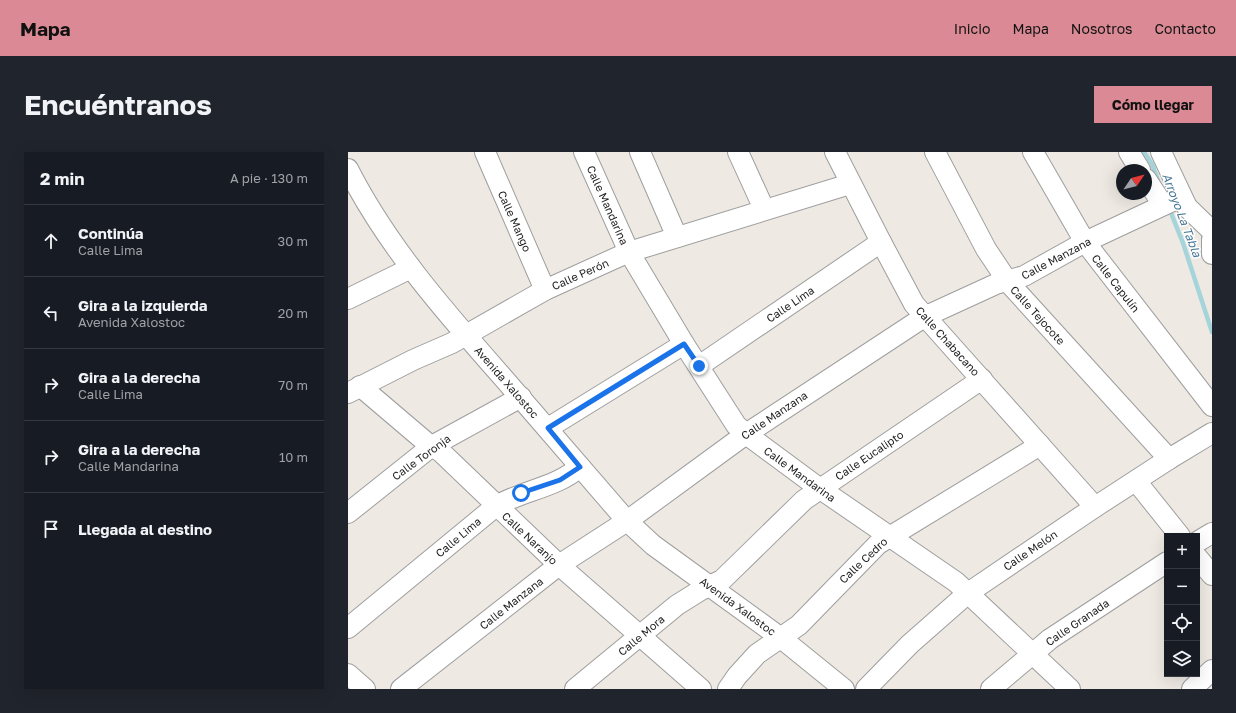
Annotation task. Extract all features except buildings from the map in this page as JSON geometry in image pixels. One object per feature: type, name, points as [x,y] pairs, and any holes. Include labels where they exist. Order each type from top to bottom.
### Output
[{"type":"street","name":"Calle Mango","points":[[485,152],[545,290]]},
{"type":"street","name":"Calle Mandarina","points":[[584,152],[629,252],[684,344],[736,425],[819,488],[890,536],[968,593],[1070,689]]},
{"type":"street","points":[[640,152],[677,237]]},
{"type":"street","points":[[738,152],[764,209]]},
{"type":"street","name":"Calle Chabacano","points":[[835,152],[880,242],[914,304],[1095,507]]},
{"type":"street","name":"Calle Tejocote","points":[[935,152],[986,249],[1008,282],[1168,459]]},
{"type":"street","name":"Calle Capulín","points":[[1033,152],[1085,242],[1212,406]]},
{"type":"street","points":[[1128,152],[1136,164]]},
{"type":"street","points":[[1161,152],[1172,174],[1172,201]]},
{"type":"street","name":"Avenida Xalostoc","points":[[348,168],[355,199],[466,335],[627,521],[653,544],[781,638],[844,689]]},
{"type":"street","name":"Calle Perón","points":[[354,390],[413,360],[452,344],[545,290],[629,252],[764,209],[850,184]]},
{"type":"street","points":[[1152,184],[1172,201],[1194,215],[1212,231]]},
{"type":"street","name":"Calle Manzana","points":[[401,689],[559,565],[627,521],[746,434],[924,316],[996,284],[1008,282],[1024,276],[1085,242],[1172,201]]},
{"type":"street","points":[[1212,239],[1212,254]]},
{"type":"street","name":"Calle Lima","points":[[699,366],[880,242]]},
{"type":"street","points":[[348,299],[411,268]]},
{"type":"street","points":[[548,428],[684,344]]},
{"type":"street","name":"Calle Eucalipto","points":[[710,586],[730,574],[776,526],[819,488],[982,379]]},
{"type":"street","name":"Calle Naranjo","points":[[354,390],[441,452],[559,565],[701,689]]},
{"type":"street","name":"Calle Toronja","points":[[348,513],[432,446],[520,397]]},
{"type":"street","name":"Calle Melón","points":[[866,689],[910,644],[968,593],[1168,459],[1212,433]]},
{"type":"street","name":"Calle Cedro","points":[[728,689],[736,676],[757,654],[799,625],[878,544],[1040,445]]},
{"type":"street","name":"Calle Lima","points":[[348,628],[496,506],[521,493],[560,480],[580,467]]},
{"type":"street","points":[[1136,481],[1178,533]]},
{"type":"street","points":[[1200,540],[1212,532]]},
{"type":"street","points":[[1200,561],[1212,575]]},
{"type":"street","name":"Calle Granada","points":[[991,689],[1031,653],[1164,564]]},
{"type":"street","name":"Calle Mora","points":[[575,689],[641,637],[690,595],[710,586]]},
{"type":"street","points":[[1192,689],[1212,670]]},
{"type":"street","points":[[348,674],[365,689]]},
{"type":"waterway","name":"Arroyo La Tabla","points":[[1144,152],[1152,164],[1159,183]]},
{"type":"waterway","name":"Arroyo La Tabla","points":[[1169,208],[1183,243],[1212,332]]},
{"type":"route","points":[[521,493],[544,487],[560,480],[569,476],[580,467],[548,428],[684,344],[699,366]]}]
